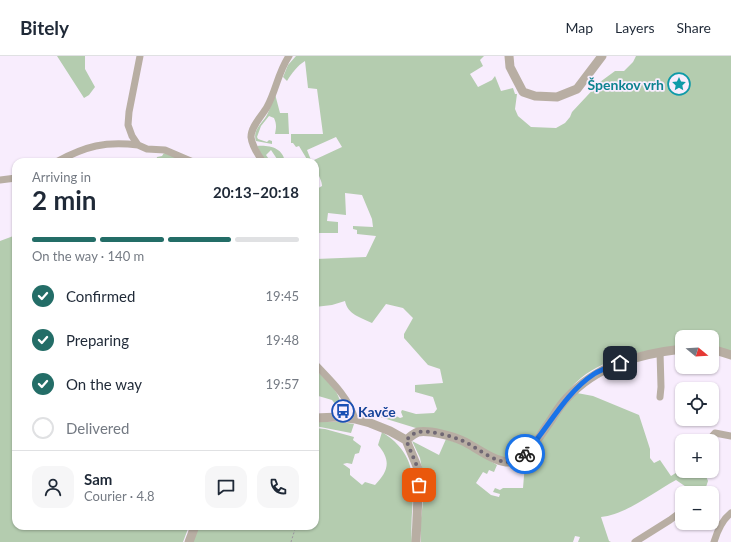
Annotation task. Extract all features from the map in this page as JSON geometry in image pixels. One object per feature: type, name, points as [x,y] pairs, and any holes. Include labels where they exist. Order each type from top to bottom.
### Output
[{"type":"street","points":[[138,145],[132,136],[128,125],[129,112],[140,56]]},
{"type":"street","points":[[261,158],[251,138],[253,129],[267,106],[280,71],[289,56]]},
{"type":"street","points":[[509,56],[510,67],[523,92],[535,96],[557,97],[576,89],[602,56]]},
{"type":"street","points":[[65,158],[99,144],[124,143],[138,145],[147,149],[165,150],[184,158]]},
{"type":"street","points":[[0,180],[12,178]]},
{"type":"street","points":[[406,440],[413,434],[420,432],[438,433],[462,440],[488,456],[502,461],[514,462],[526,454],[566,398],[596,373],[647,354],[675,350]]},
{"type":"street","points":[[719,351],[731,355]]},
{"type":"street","points":[[660,352],[660,397]]},
{"type":"street","points":[[319,368],[347,400],[354,419]]},
{"type":"street","points":[[319,418],[339,417],[370,422],[406,440],[419,471],[416,542]]},
{"type":"street","points":[[714,434],[731,436]]},
{"type":"street","points":[[714,542],[720,526],[731,513]]},
{"type":"street","points":[[635,542],[675,516]]},
{"type":"street","points":[[189,542],[194,530]]},
{"type":"path","points":[[291,542],[295,530]]},
{"type":"green space","points":[[57,56],[85,56],[85,69],[95,87],[89,95],[84,98]]},
{"type":"green space","points":[[296,56],[484,56],[480,60],[483,66],[470,74],[478,87],[492,80],[495,76],[501,91],[513,88],[515,94],[517,94],[515,109],[518,116],[531,127],[556,128],[565,123],[572,112],[600,82],[615,71],[624,71],[633,62],[636,56],[731,56],[731,352],[719,348],[719,330],[675,330],[675,347],[629,355],[604,364],[592,370],[574,384],[526,448],[511,459],[503,459],[419,429],[380,417],[385,410],[400,418],[403,417],[401,412],[402,410],[416,414],[434,413],[437,409],[433,397],[415,392],[415,385],[443,383],[440,369],[428,365],[404,338],[404,334],[413,318],[403,308],[386,304],[372,323],[352,313],[345,301],[332,305],[319,307],[319,259],[366,257],[376,236],[357,234],[357,230],[353,229],[353,226],[373,227],[372,219],[362,195],[345,193],[346,215],[328,213],[327,221],[338,222],[338,233],[319,233],[319,188],[322,186],[322,182],[319,175],[318,158],[342,147],[336,137],[307,150],[310,158],[306,158],[299,146],[296,147],[293,143],[291,143],[291,134],[323,134],[317,89],[308,88],[305,61],[295,70],[287,81],[283,77],[288,65]]},
{"type":"green space","points":[[275,94],[280,113],[288,113],[289,134],[275,134],[275,120],[269,116],[261,126],[257,137],[258,139],[267,142],[269,140],[272,141],[272,144],[256,141],[256,130],[267,115]]},
{"type":"green space","points":[[257,146],[275,148],[282,153],[284,158],[276,158],[271,150],[266,155],[268,158],[263,158]]},
{"type":"green space","points":[[164,153],[177,158],[157,158],[162,156]]},
{"type":"green space","points":[[12,236],[12,530],[188,530],[183,542],[0,542],[0,241]]},
{"type":"green space","points":[[319,373],[336,391],[341,407],[335,404],[332,400],[319,396]]},
{"type":"green space","points":[[577,393],[593,396],[639,415],[650,449],[650,458],[654,463],[660,460],[671,476],[675,473],[675,478],[707,478],[708,481],[706,486],[685,486],[676,480],[629,508],[601,517],[609,541],[611,542],[578,542],[580,537],[575,536],[573,542],[421,542],[421,518],[425,486],[420,458],[412,441],[439,455],[446,439],[464,445],[497,465],[494,472],[489,470],[487,474],[483,472],[476,483],[491,495],[499,497],[500,494],[493,492],[495,488],[500,490],[503,488],[523,488],[527,456],[570,399]]},
{"type":"green space","points":[[319,422],[341,422],[354,424],[351,433],[319,427]]},
{"type":"green space","points":[[319,428],[354,437],[353,440],[361,446],[359,453],[355,454],[352,464],[343,464],[350,469],[350,475],[362,485],[365,482],[375,485],[386,470],[387,465],[385,456],[378,445],[382,432],[396,443],[406,455],[411,468],[413,481],[411,526],[412,542],[193,542],[197,530],[319,530]]},
{"type":"way so far","points":[[419,485],[419,471],[406,440],[413,434],[420,432],[438,433],[462,440],[488,456],[502,461],[514,462],[525,454]]},
{"type":"place","name":"Špenkov vrh","points":[[679,84]]},
{"type":"place","name":"Kavče","points":[[343,411]]},
{"type":"route","points":[[525,454],[566,398],[596,373],[620,363]]}]
